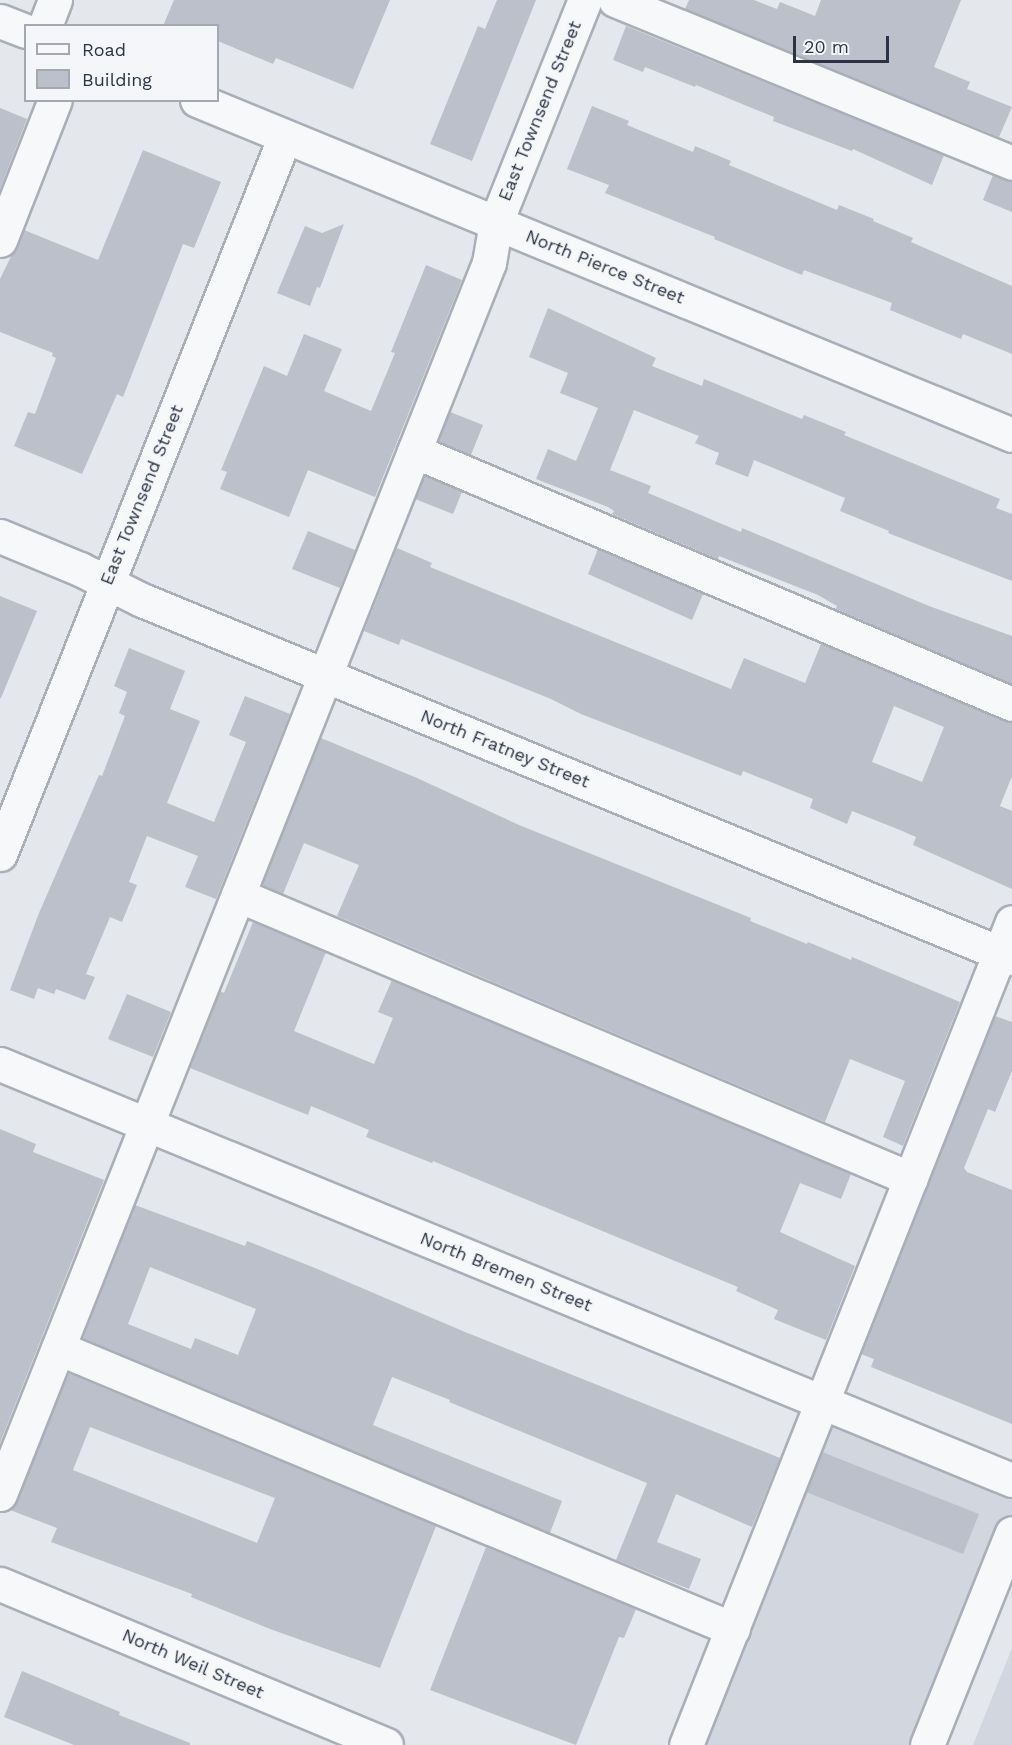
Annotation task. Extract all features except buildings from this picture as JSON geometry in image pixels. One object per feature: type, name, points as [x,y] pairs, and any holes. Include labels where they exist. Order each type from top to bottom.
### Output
[{"type":"street","points":[[46,24],[55,0]]},
{"type":"street","name":"East Townsend Street","points":[[0,1494],[489,262],[496,222],[585,0]]},
{"type":"street","points":[[615,0],[1012,163]]},
{"type":"street","points":[[0,21],[24,30]]},
{"type":"street","points":[[0,240],[54,102]]},
{"type":"street","name":"North Pierce Street","points":[[202,102],[1012,435]]},
{"type":"street","name":"East Townsend Street","points":[[0,854],[285,136]]},
{"type":"street","points":[[414,451],[1012,704]]},
{"type":"street","name":"North Fratney Street","points":[[0,536],[107,582],[142,600],[1006,955]]},
{"type":"street","points":[[238,895],[910,1179]]},
{"type":"street","points":[[686,1745],[910,1179],[1006,955],[1012,922]]},
{"type":"street","name":"North Bremen Street","points":[[0,1065],[1012,1480]]},
{"type":"street","points":[[58,1348],[732,1629]]},
{"type":"street","points":[[927,1745],[1012,1533]]},
{"type":"street","name":"North Weil Street","points":[[0,1584],[386,1745]]},
{"type":"shaded area","points":[[823,1402],[1012,1480],[1012,1533],[927,1745],[686,1745]]},
{"type":"shaded area","points":[[1012,1648],[1012,1745],[973,1745]]}]
